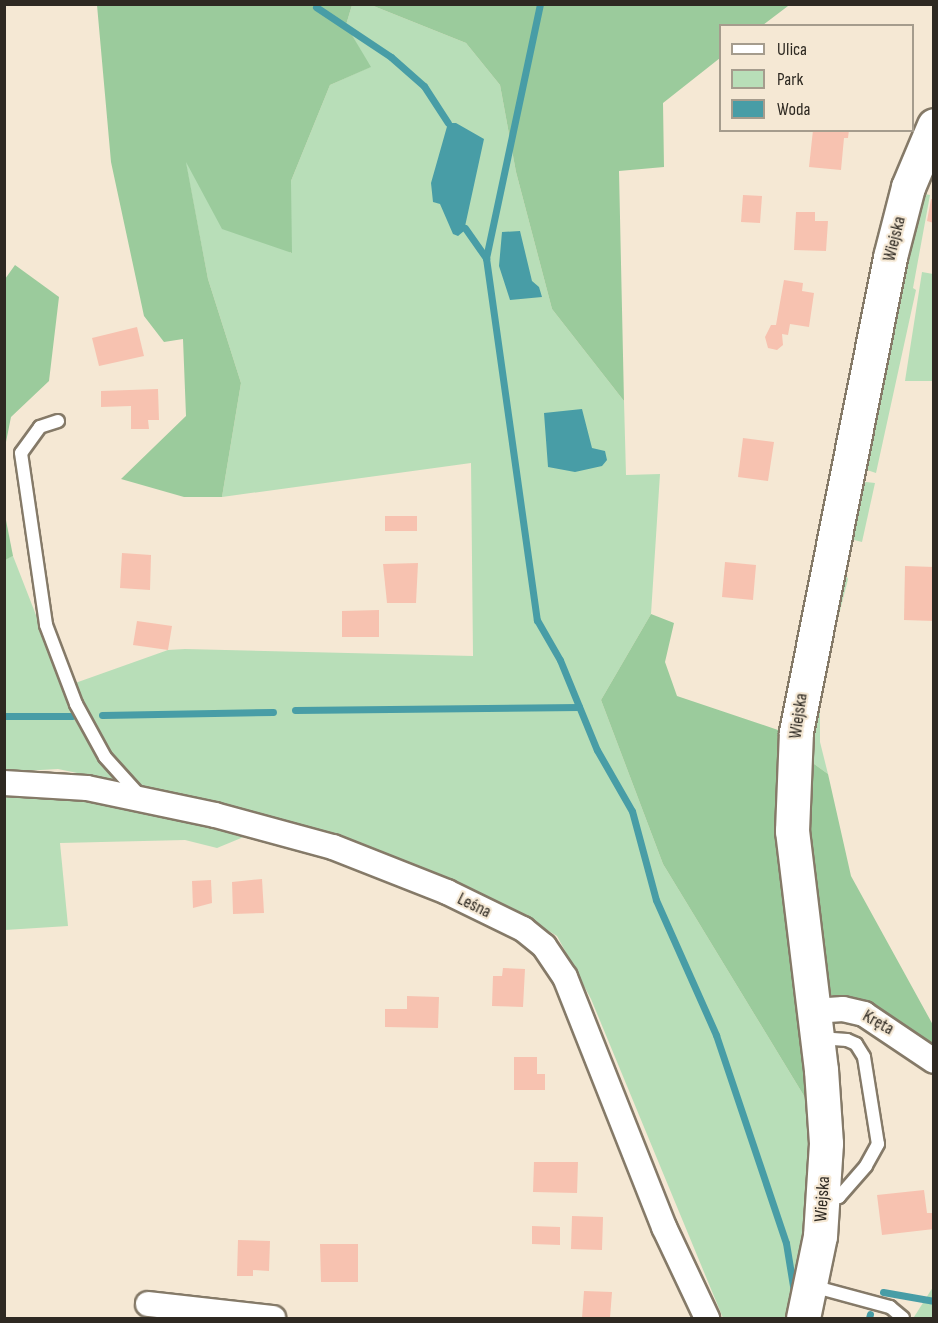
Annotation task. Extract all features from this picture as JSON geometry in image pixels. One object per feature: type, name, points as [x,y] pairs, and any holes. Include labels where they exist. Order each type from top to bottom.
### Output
[{"type":"street","name":"Wiejska","points":[[803,1318],[811,1286],[823,1201],[826,1127],[792,831],[798,715],[890,257],[908,187],[933,124]]},
{"type":"street","name":"Leśna","points":[[4,783],[69,786],[144,800],[333,848],[447,892],[523,929],[544,946],[565,977],[664,1227],[707,1318]]},
{"type":"street","name":"Kręta","points":[[816,1025],[843,1009],[864,1014],[933,1061]]},
{"type":"street","points":[[148,1304],[273,1318]]},
{"type":"lane","points":[[58,422],[40,427],[21,453],[46,625],[76,704],[105,757],[144,800]]},
{"type":"lane","points":[[816,1025],[856,1044],[864,1057],[878,1144],[866,1166],[839,1197],[823,1201]]},
{"type":"lane","points":[[811,1286],[890,1307],[903,1318]]},
{"type":"green space","points":[[97,5],[352,5],[346,25],[371,67],[330,85],[291,181],[292,253],[222,229],[186,162],[208,279],[241,383],[222,497],[184,497],[121,479],[186,416],[183,339],[164,342],[144,316],[111,162]]},
{"type":"green space","points":[[352,5],[371,5],[466,43],[500,85],[516,172],[552,309],[624,401],[626,475],[660,474],[651,614],[601,700],[663,864],[815,1114],[803,1270],[787,1318],[723,1318],[591,999],[557,936],[528,919],[144,787],[58,769],[5,772],[4,560],[13,556],[64,687],[168,650],[473,656],[471,463],[222,497],[241,383],[208,279],[185,159],[291,253],[291,181],[330,85],[370,67],[346,25]]},
{"type":"green space","points":[[371,5],[788,6],[764,24],[719,24],[719,59],[663,103],[664,167],[619,171],[624,401],[552,309],[516,172],[500,85],[466,43]]},
{"type":"green space","points":[[925,194],[930,195],[913,288],[916,290],[876,473],[864,469],[907,257]]},
{"type":"green space","points":[[15,265],[59,297],[49,381],[11,417],[5,447],[5,279]]},
{"type":"green space","points":[[922,272],[933,274],[933,381],[905,381]]},
{"type":"green space","points":[[866,482],[875,483],[862,542],[854,540],[851,529],[860,485]]},
{"type":"green space","points":[[5,515],[13,556],[4,560]]},
{"type":"green space","points":[[842,568],[848,579],[820,690],[820,742],[828,774],[810,761],[811,738],[819,682]]},
{"type":"green space","points":[[651,614],[674,623],[665,662],[677,696],[778,730],[780,808],[815,1114],[663,864],[601,700]]},
{"type":"green space","points":[[810,761],[828,774],[851,876],[933,1025],[933,1054],[902,1025],[831,995],[809,834]]},
{"type":"green space","points":[[5,797],[64,799],[146,810],[246,836],[217,848],[185,840],[60,843],[68,926],[5,930]]},
{"type":"green space","points":[[933,1287],[933,1318],[914,1317]]},
{"type":"water","points":[[448,123],[456,123],[484,139],[464,231],[458,236],[453,234],[440,204],[433,202],[431,183]]},
{"type":"water","points":[[520,231],[532,281],[539,287],[542,297],[510,300],[499,266],[502,232]]},
{"type":"water","points":[[582,409],[592,448],[605,451],[607,460],[602,466],[575,472],[548,467],[544,413]]},
{"type":"building","points":[[813,132],[849,132],[848,138],[844,138],[841,170],[809,167]]},
{"type":"building","points":[[743,195],[762,196],[760,223],[741,222]]},
{"type":"building","points":[[931,199],[934,200],[934,223],[927,221]]},
{"type":"building","points":[[796,212],[815,212],[815,221],[828,221],[826,251],[794,250]]},
{"type":"building","points":[[784,280],[803,283],[802,291],[814,293],[809,327],[790,324],[788,335],[782,334],[783,345],[777,350],[768,348],[765,337],[771,325],[776,325]]},
{"type":"building","points":[[137,327],[144,356],[99,366],[92,338]]},
{"type":"building","points":[[158,389],[159,420],[148,420],[149,429],[131,429],[131,406],[101,407],[101,391]]},
{"type":"building","points":[[743,438],[774,442],[768,481],[738,477]]},
{"type":"building","points":[[385,516],[417,516],[417,531],[385,531]]},
{"type":"building","points":[[122,553],[151,555],[150,590],[120,588]]},
{"type":"building","points":[[725,562],[756,565],[753,600],[722,597]]},
{"type":"building","points":[[418,563],[416,603],[387,603],[383,564]]},
{"type":"building","points":[[905,566],[934,567],[934,621],[904,620]]},
{"type":"building","points":[[379,610],[379,637],[342,637],[342,611]]},
{"type":"building","points":[[137,621],[172,626],[168,650],[133,645]]},
{"type":"building","points":[[262,879],[264,913],[233,914],[232,882]]},
{"type":"building","points":[[211,880],[212,903],[193,908],[192,881]]},
{"type":"building","points":[[503,968],[525,969],[523,1007],[492,1006],[493,976],[502,976]]},
{"type":"building","points":[[407,996],[439,997],[438,1028],[385,1027],[385,1009],[407,1009]]},
{"type":"building","points":[[514,1057],[537,1057],[537,1074],[545,1074],[545,1090],[514,1090]]},
{"type":"building","points":[[534,1162],[578,1162],[577,1193],[533,1192]]},
{"type":"building","points":[[924,1190],[927,1213],[934,1213],[934,1229],[882,1235],[877,1195]]},
{"type":"building","points":[[572,1216],[603,1217],[602,1250],[571,1249]]},
{"type":"building","points":[[532,1226],[560,1227],[560,1245],[532,1244]]},
{"type":"building","points":[[238,1240],[270,1241],[269,1271],[253,1270],[253,1276],[237,1276]]},
{"type":"building","points":[[320,1244],[358,1244],[358,1282],[321,1282]]},
{"type":"building","points":[[584,1291],[612,1292],[610,1318],[582,1318]]},
{"type":"waterway","points":[[540,4],[486,258],[537,620],[560,660],[597,750],[632,811],[656,900],[716,1035],[786,1243],[794,1292]]},
{"type":"waterway","points":[[316,7],[391,57],[424,86],[448,123]]},
{"type":"waterway","points":[[465,228],[486,258]]},
{"type":"waterway","points":[[295,710],[579,707]]},
{"type":"waterway","points":[[102,715],[273,712]]},
{"type":"waterway","points":[[4,716],[72,716]]},
{"type":"waterway","points":[[883,1292],[934,1301]]},
{"type":"waterway","points":[[869,1318],[870,1314]]}]
